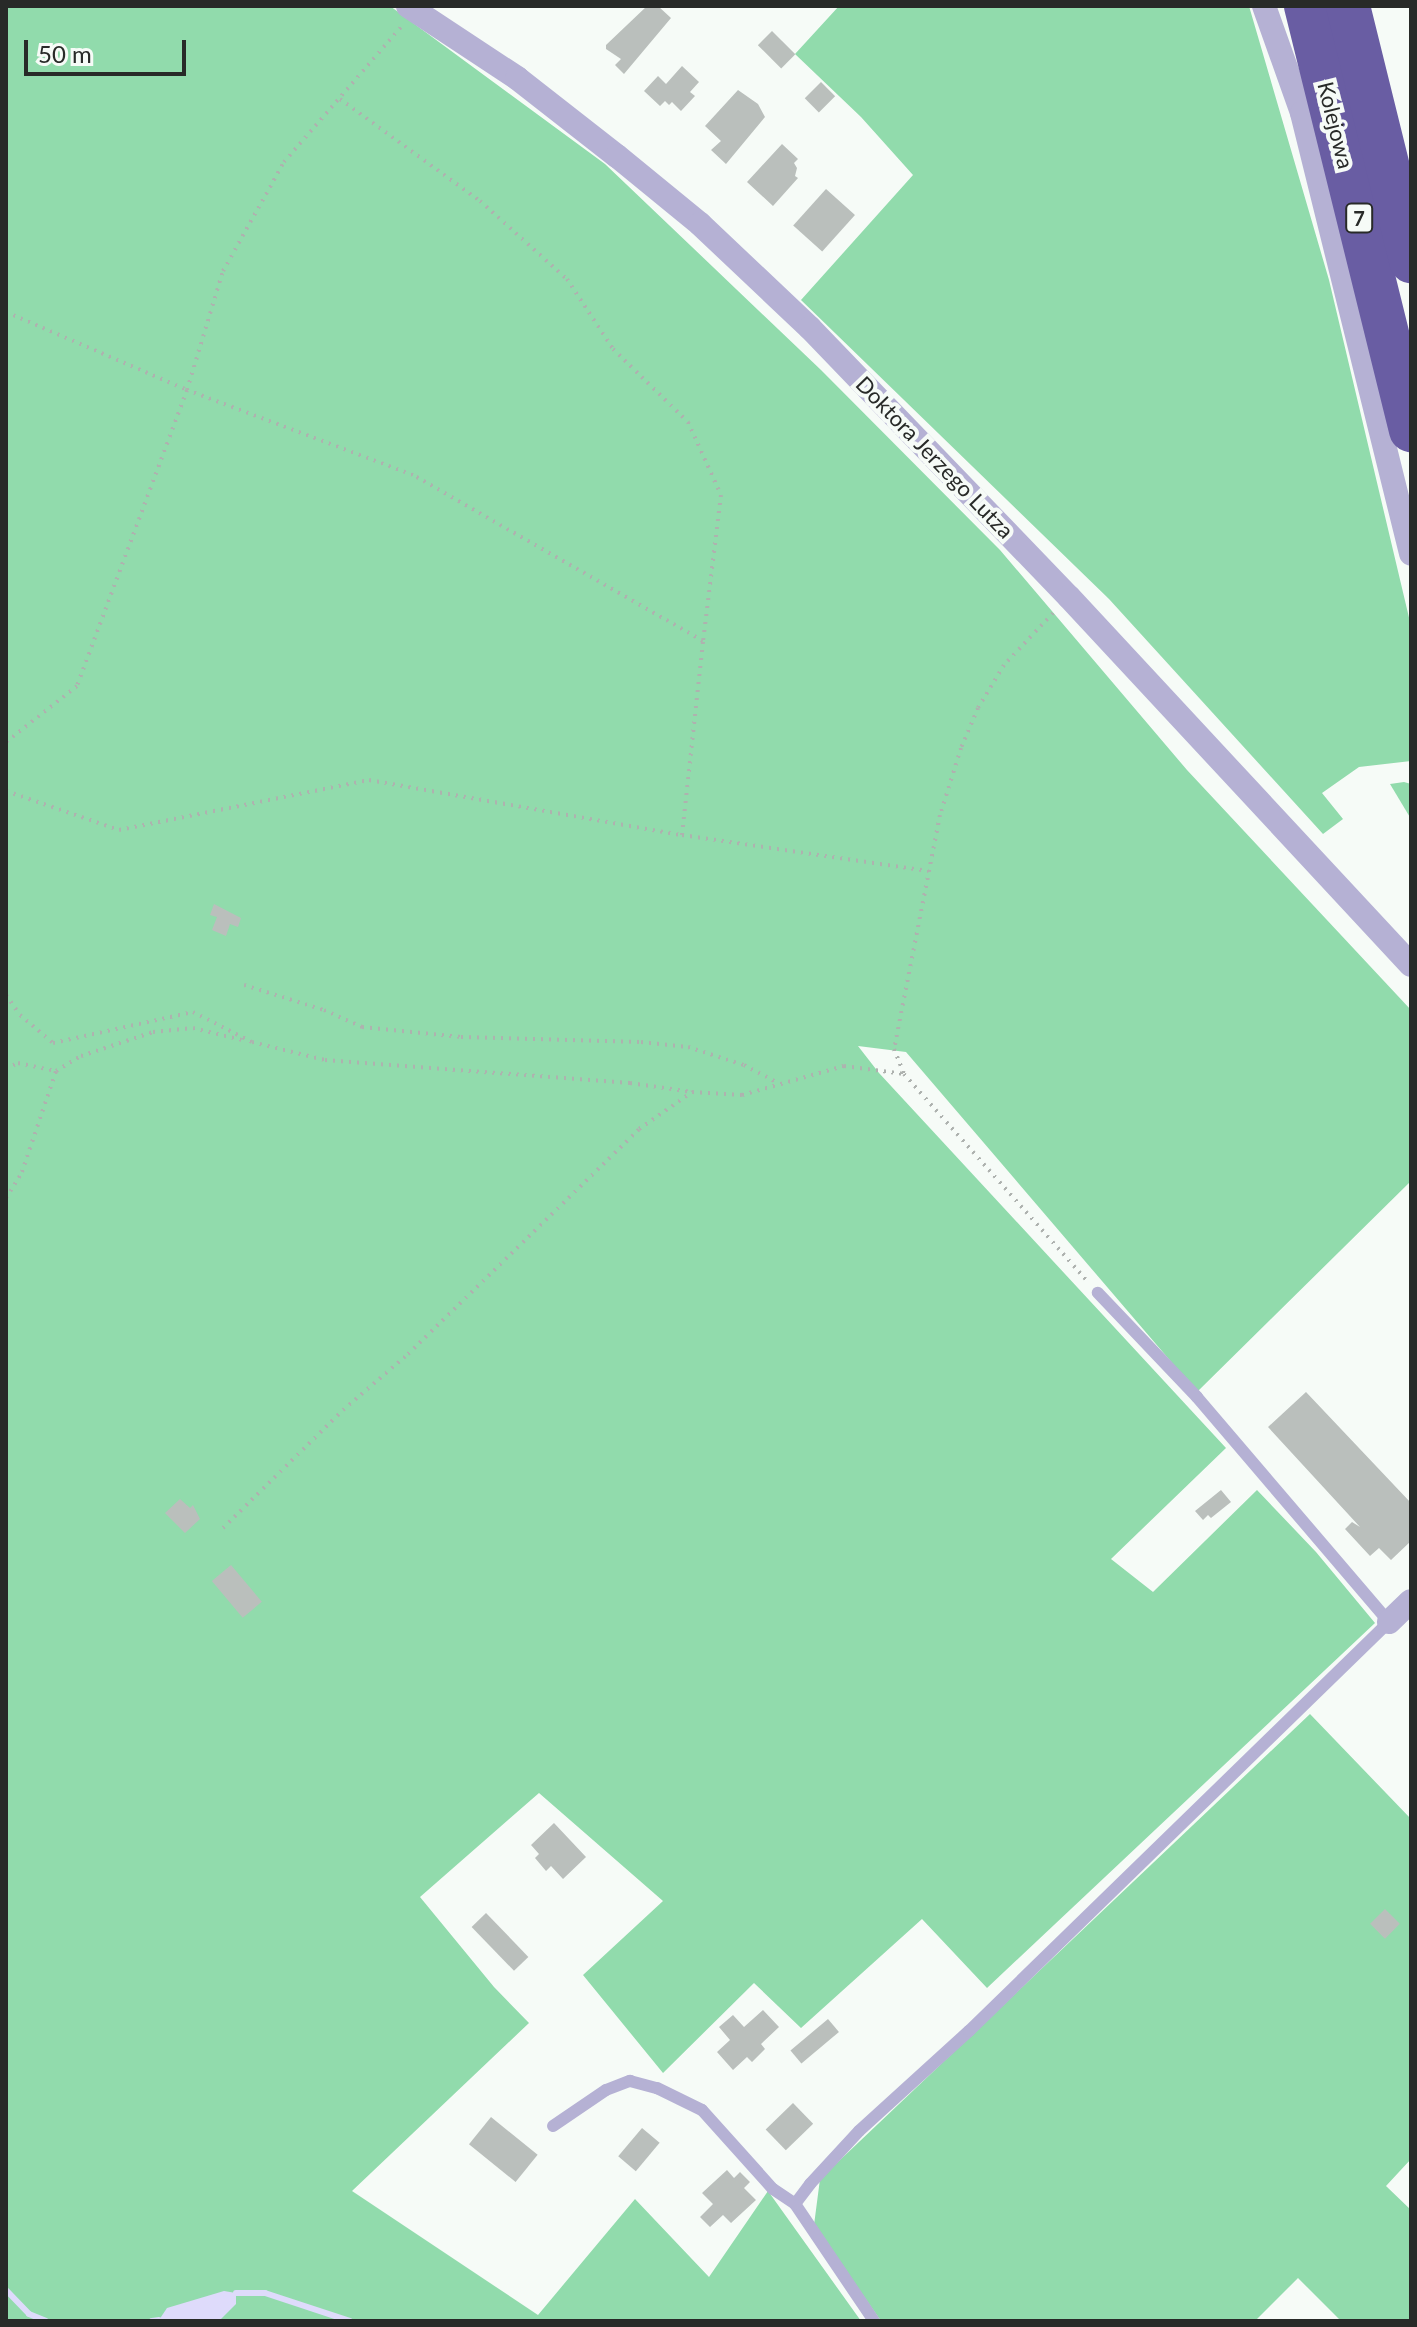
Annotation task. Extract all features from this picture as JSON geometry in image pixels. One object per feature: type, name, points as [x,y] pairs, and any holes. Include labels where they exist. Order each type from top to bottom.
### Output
[{"type":"highway","name":"Kolejowa","points":[[1306,6],[1411,430]]},
{"type":"highway","name":"Kolejowa","points":[[1348,6],[1411,261]]},
{"type":"street","points":[[1264,6],[1302,113],[1411,554]]},
{"type":"street","name":"Doktora Jerzego Lutza","points":[[412,9],[517,78],[700,224],[810,328],[1069,597],[1411,965]]},
{"type":"street","points":[[1389,1622],[1411,1601]]},
{"type":"lane","points":[[795,2204],[830,2159],[969,2031],[1389,1622],[1197,1397],[1098,1293]]},
{"type":"lane","points":[[553,2126],[606,2090],[630,2081],[657,2088],[702,2110],[773,2189],[795,2204],[874,2321]]},
{"type":"path","points":[[6,742],[77,686],[187,390],[223,271],[284,162],[340,99],[412,9]]},
{"type":"path","points":[[340,99],[480,201],[567,279],[613,349],[688,422],[721,495],[682,835]]},
{"type":"path","points":[[6,312],[187,390],[413,475],[703,641]]},
{"type":"path","points":[[1069,597],[1004,665],[978,708],[940,815],[894,1049],[904,1074],[1098,1293]]},
{"type":"path","points":[[6,791],[119,830],[369,780],[682,835],[928,871]]},
{"type":"path","points":[[244,985],[324,1010],[362,1027],[461,1037],[641,1042],[688,1047],[744,1065],[780,1084]]},
{"type":"path","points":[[6,995],[20,1015],[53,1043],[193,1012],[252,1042]]},
{"type":"path","points":[[6,1198],[22,1172],[56,1071],[81,1056],[153,1032],[193,1028],[325,1060],[630,1083],[742,1095],[844,1066],[904,1074]]},
{"type":"path","points":[[6,1069],[18,1063],[56,1071]]},
{"type":"path","points":[[223,1528],[343,1410],[408,1354],[639,1129],[692,1092]]},
{"type":"green space","points":[[6,6],[390,6],[605,164],[821,370],[1000,550],[1187,770],[1411,1010],[1411,1181],[1197,1392],[906,1052],[858,1046],[879,1073],[1226,1448],[1111,1559],[1153,1592],[1257,1490],[1316,1552],[1375,1623],[987,1988],[922,1919],[801,2028],[754,1983],[663,2073],[583,1975],[663,1901],[539,1793],[420,1897],[494,1987],[529,2023],[352,2191],[538,2315],[635,2199],[709,2277],[768,2191],[861,2321],[6,2321]]},
{"type":"green space","points":[[839,6],[1249,6],[1329,280],[1411,626],[1411,761],[1359,767],[1322,793],[1343,819],[1323,834],[1109,599],[801,300],[913,175],[861,117],[795,54]]},
{"type":"green space","points":[[1390,784],[1411,784],[1411,819]]},
{"type":"green space","points":[[1310,1714],[1411,1819],[1411,2159],[1386,2186],[1411,2210],[1411,2321],[1341,2321],[1298,2278],[1255,2321],[881,2321],[814,2225],[820,2179]]},
{"type":"shaded area","points":[[224,2291],[236,2293],[236,2304],[219,2321],[159,2320],[167,2308]]},
{"type":"building","points":[[647,6],[658,6],[671,18],[624,74],[615,65],[621,59],[606,49],[606,45]]},
{"type":"building","points":[[772,31],[795,54],[781,68],[758,45]]},
{"type":"building","points":[[682,66],[699,82],[690,92],[695,96],[681,111],[672,102],[669,105],[665,101],[660,106],[644,91],[658,76],[666,84]]},
{"type":"building","points":[[821,82],[835,96],[819,112],[805,98]]},
{"type":"building","points":[[738,90],[758,104],[765,117],[726,164],[711,150],[721,141],[705,126]]},
{"type":"building","points":[[782,144],[798,159],[794,163],[798,178],[773,206],[747,182]]},
{"type":"building","points":[[826,189],[855,215],[822,252],[793,225]]},
{"type":"building","points":[[214,904],[241,918],[238,927],[230,924],[226,936],[212,930],[217,917],[210,915]]},
{"type":"building","points":[[1306,1392],[1411,1503],[1411,1541],[1391,1560],[1379,1548],[1370,1556],[1345,1529],[1352,1522],[1360,1527],[1268,1427]]},
{"type":"building","points":[[1221,1490],[1231,1502],[1211,1518],[1208,1515],[1203,1520],[1195,1511]]},
{"type":"building","points":[[180,1499],[190,1508],[193,1505],[200,1519],[185,1533],[165,1513]]},
{"type":"building","points":[[231,1565],[262,1602],[243,1618],[212,1581]]},
{"type":"building","points":[[554,1823],[586,1857],[563,1879],[551,1866],[546,1871],[535,1858],[539,1854],[531,1845]]},
{"type":"building","points":[[1385,1909],[1400,1924],[1385,1939],[1370,1924]]},
{"type":"building","points":[[486,1913],[528,1957],[514,1971],[472,1927]]},
{"type":"building","points":[[763,2010],[779,2027],[761,2044],[765,2049],[752,2062],[747,2057],[733,2070],[717,2052],[730,2040],[719,2027],[733,2015],[744,2027]]},
{"type":"building","points":[[828,2019],[839,2032],[801,2064],[790,2050]]},
{"type":"building","points":[[793,2103],[813,2124],[786,2150],[766,2129]]},
{"type":"building","points":[[491,2117],[538,2155],[516,2182],[469,2144]]},
{"type":"building","points":[[642,2128],[660,2143],[636,2171],[618,2156]]},
{"type":"building","points":[[727,2170],[734,2178],[740,2172],[750,2182],[744,2188],[756,2200],[731,2223],[723,2215],[710,2227],[700,2217],[713,2204],[702,2193]]},
{"type":"waterway","points":[[6,2290],[29,2314],[46,2321]]},
{"type":"waterway","points":[[236,2293],[265,2293],[350,2321]]},
{"type":"waterway","points":[[152,2321],[159,2320]]}]
